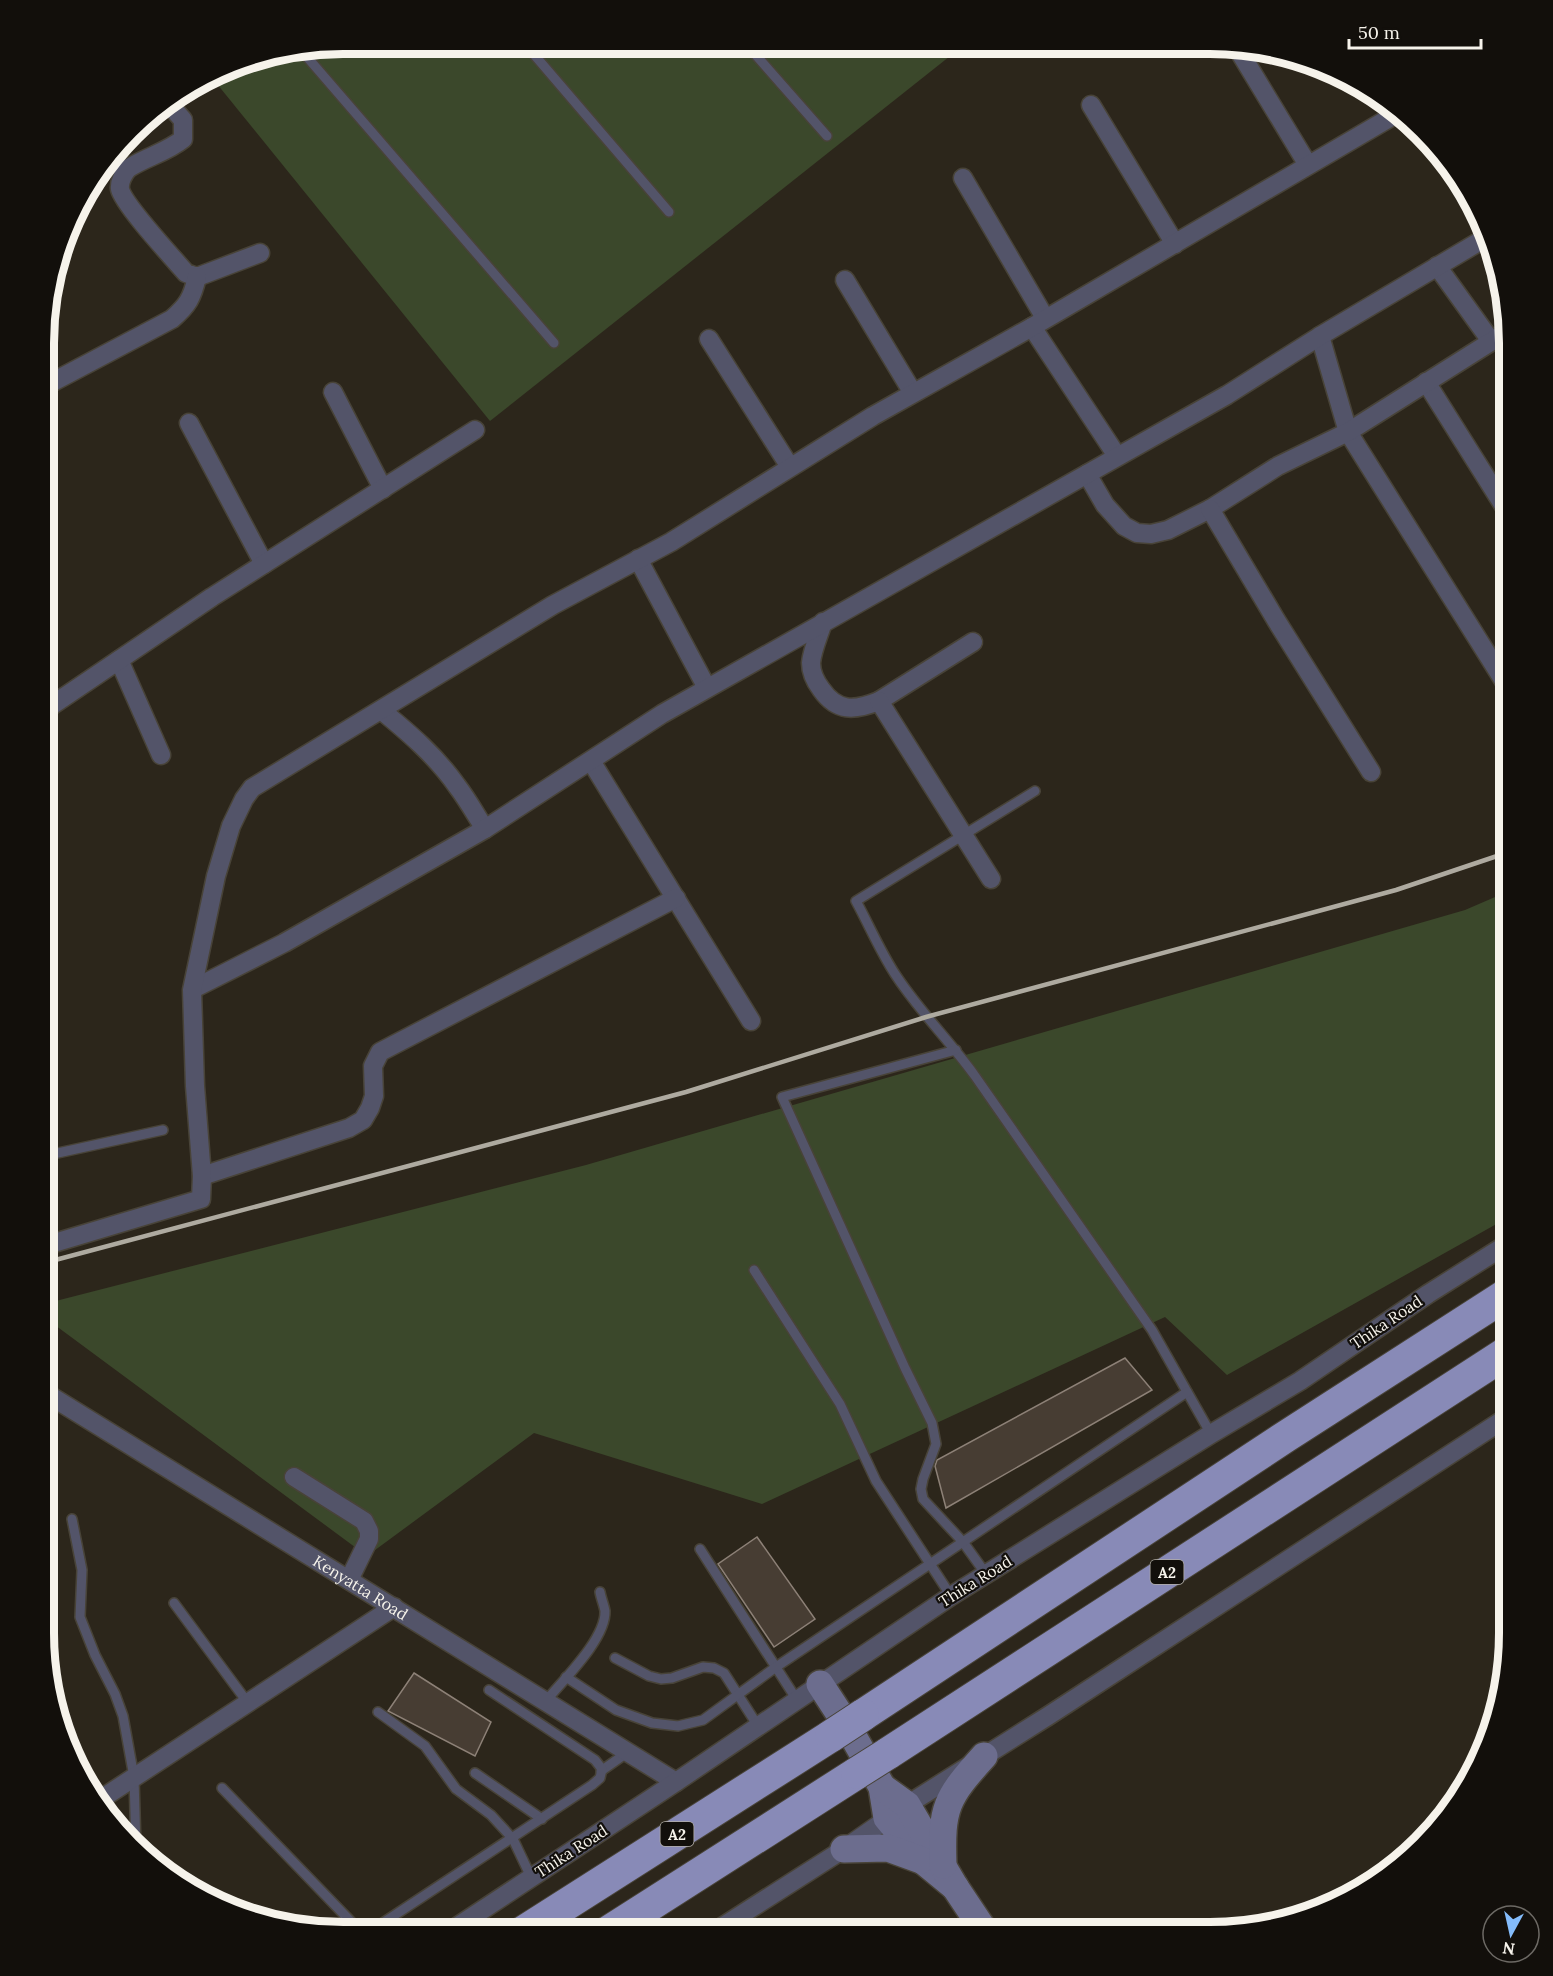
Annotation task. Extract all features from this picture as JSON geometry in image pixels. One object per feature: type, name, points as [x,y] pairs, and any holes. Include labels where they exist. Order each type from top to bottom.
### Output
[{"type":"highway","name":"A2","points":[[539,1922],[831,1736],[1285,1437],[1499,1299]]},
{"type":"highway","name":"A2","points":[[625,1922],[869,1780],[886,1754],[1499,1357]]},
{"type":"main road","points":[[820,1684],[846,1724],[869,1780],[897,1812],[978,1922]]},
{"type":"main road","points":[[941,1871],[945,1810],[963,1779],[984,1756]]},
{"type":"main road","points":[[843,1850],[888,1848],[941,1871]]},
{"type":"street","points":[[1242,56],[1308,165]]},
{"type":"street","points":[[1091,105],[1175,244]]},
{"type":"street","points":[[174,109],[183,120],[183,139],[127,170],[120,184],[120,191],[186,273],[197,277],[260,253]]},
{"type":"street","points":[[54,1243],[201,1199],[202,1176],[195,1086],[192,989],[219,866],[231,826],[252,788],[553,605],[671,542],[913,393],[1175,244],[1390,117]]},
{"type":"street","points":[[963,178],[1039,322],[1117,456]]},
{"type":"street","points":[[192,989],[284,943],[485,829],[662,714],[1227,395],[1320,336],[1480,241]]},
{"type":"street","points":[[1437,266],[1491,341]]},
{"type":"street","points":[[54,381],[172,319],[186,307],[194,293],[197,277]]},
{"type":"street","points":[[845,280],[913,393]]},
{"type":"street","points":[[1320,336],[1348,432],[1499,673]]},
{"type":"street","points":[[1087,474],[1106,505],[1124,526],[1137,533],[1151,534],[1168,530],[1210,509],[1278,466],[1348,432],[1499,336]]},
{"type":"street","points":[[709,339],[790,467]]},
{"type":"street","points":[[1426,382],[1499,498]]},
{"type":"street","points":[[333,392],[383,489]]},
{"type":"street","points":[[189,423],[264,564]]},
{"type":"street","points":[[54,704],[264,564],[475,430]]},
{"type":"street","points":[[1210,509],[1276,621],[1371,772]]},
{"type":"street","points":[[638,559],[707,688]]},
{"type":"street","points":[[823,622],[811,659],[811,671],[828,699],[841,707],[863,707],[879,701],[973,642]]},
{"type":"street","points":[[119,660],[161,755]]},
{"type":"street","points":[[879,701],[990,879]]},
{"type":"street","points":[[381,710],[413,736],[441,766],[458,786],[485,829]]},
{"type":"street","points":[[591,761],[751,1021]]},
{"type":"street","points":[[202,1176],[349,1128],[363,1120],[374,1096],[373,1066],[380,1052],[676,898]]},
{"type":"street","name":"Thika Road","points":[[464,1922],[951,1596],[1300,1381],[1428,1294],[1499,1250]]},
{"type":"street","name":"Kenyatta Road","points":[[54,1398],[676,1782]]},
{"type":"street","points":[[730,1922],[1499,1422]]},
{"type":"street","points":[[294,1477],[364,1521],[369,1531],[369,1539],[350,1580]]},
{"type":"street","points":[[105,1796],[394,1607]]},
{"type":"lane","points":[[534,54],[669,212]]},
{"type":"lane","points":[[755,54],[827,136]]},
{"type":"lane","points":[[305,56],[554,344]]},
{"type":"lane","points":[[1035,791],[856,901],[894,973],[926,1017],[956,1050],[1152,1330],[1211,1434]]},
{"type":"lane","points":[[956,1050],[782,1097],[932,1423],[936,1444],[923,1479],[921,1489],[923,1499],[963,1542],[986,1574]]},
{"type":"lane","points":[[54,1154],[163,1130]]},
{"type":"lane","points":[[754,1270],[840,1404],[876,1481],[932,1563],[951,1596]]},
{"type":"lane","points":[[566,1677],[616,1710],[652,1723],[678,1726],[703,1720],[776,1667],[1187,1392]]},
{"type":"lane","points":[[72,1519],[82,1570],[80,1617],[94,1655],[115,1694],[123,1716],[134,1777],[136,1834]]},
{"type":"lane","points":[[700,1549],[797,1700]]},
{"type":"lane","points":[[546,1701],[596,1638],[603,1624],[605,1611],[600,1592]]},
{"type":"lane","points":[[174,1603],[248,1703]]},
{"type":"lane","points":[[615,1658],[649,1676],[661,1678],[672,1678],[703,1667],[714,1668],[724,1673],[758,1726]]},
{"type":"lane","points":[[384,1922],[513,1839],[600,1778],[601,1771],[595,1760],[489,1690]]},
{"type":"lane","points":[[378,1712],[425,1746],[456,1789],[491,1815],[513,1839],[531,1877]]},
{"type":"lane","points":[[601,1771],[628,1752]]},
{"type":"lane","points":[[475,1773],[542,1819]]},
{"type":"lane","points":[[222,1788],[351,1922]]},
{"type":"green space","points":[[343,54],[953,54],[490,421],[216,83],[268,64],[305,56]]},
{"type":"green space","points":[[1499,895],[1499,1223],[1227,1375],[1165,1317],[762,1504],[534,1433],[367,1556],[54,1324],[54,1301],[586,1165],[1465,910]]},
{"type":"building","points":[[1125,1358],[1152,1390],[946,1508],[935,1466],[937,1460]]},
{"type":"building","points":[[757,1537],[815,1619],[774,1647],[718,1564]]},
{"type":"building","points":[[414,1673],[491,1722],[475,1756],[388,1711]]},
{"type":"railway","points":[[54,1260],[686,1092],[926,1017],[1396,890],[1499,855]]}]
